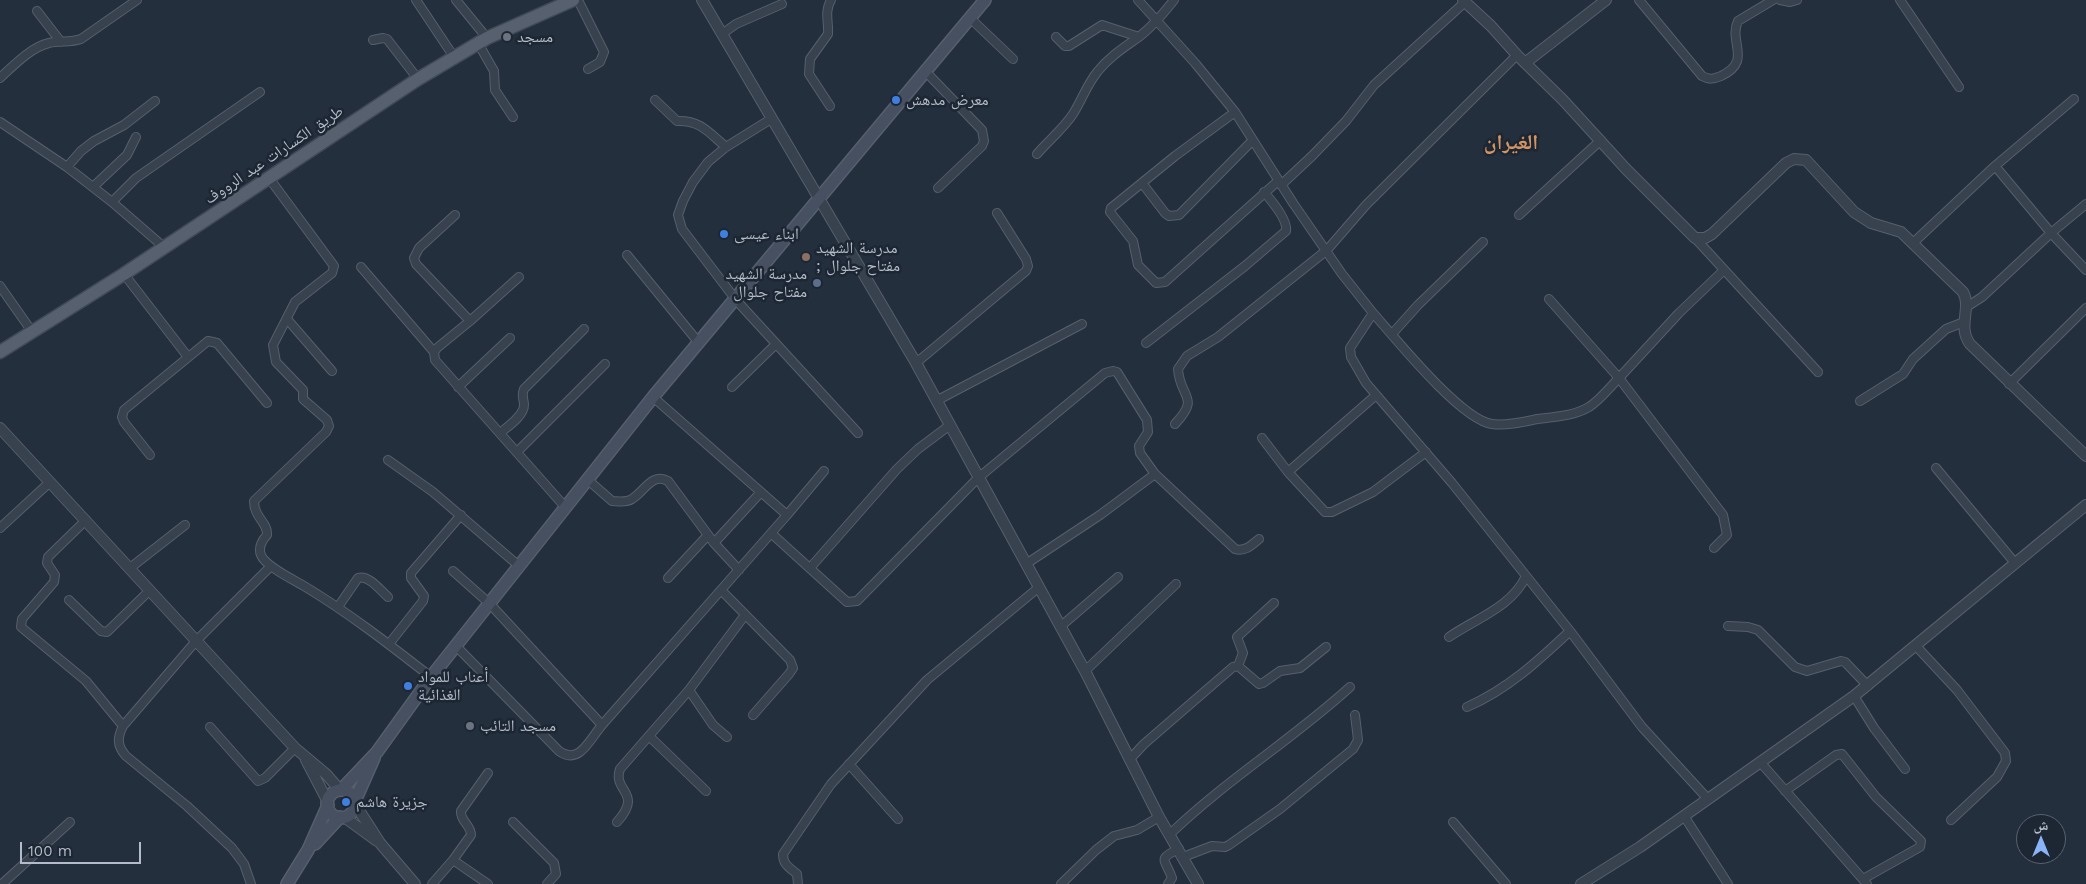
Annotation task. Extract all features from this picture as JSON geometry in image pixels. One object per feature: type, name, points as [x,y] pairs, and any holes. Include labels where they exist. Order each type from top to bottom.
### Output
[{"type":"main road","name":"طريق الكسارات عبد الرووف","points":[[0,352],[33,333],[164,248],[418,78],[483,41],[573,0]]},
{"type":"main road","points":[[287,884],[320,826],[331,794],[340,790],[376,752],[431,677],[653,397],[985,0]]},
{"type":"main road","points":[[308,850],[342,817],[352,813],[376,752]]},
{"type":"main road","points":[[340,790],[350,793],[355,802]]},
{"type":"main road","points":[[328,804],[332,814],[342,817]]},
{"type":"street","points":[[0,78],[38,46],[50,42],[72,42],[81,39],[137,0]]},
{"type":"street","points":[[416,0],[454,57]]},
{"type":"street","points":[[456,0],[483,41],[494,71],[495,90],[513,117]]},
{"type":"street","points":[[578,0],[604,52],[600,62],[588,69]]},
{"type":"street","points":[[702,0],[916,363],[1085,671],[1159,817],[1198,884]]},
{"type":"street","points":[[830,106],[809,74],[810,59],[828,34],[826,16],[832,0]]},
{"type":"street","points":[[1138,0],[1195,63],[1235,112],[1279,183],[1362,302],[1447,394],[1470,414],[1491,424],[1571,414],[1594,403],[1679,313],[1724,270]]},
{"type":"street","points":[[1036,154],[1071,117],[1098,70],[1123,47],[1157,22],[1174,0]]},
{"type":"street","points":[[1526,63],[1606,0]]},
{"type":"street","points":[[1639,0],[1702,76],[1713,79],[1726,73],[1737,63],[1735,30],[1738,21],[1773,0]]},
{"type":"street","points":[[1780,0],[1790,2],[1797,0]]},
{"type":"street","points":[[1900,0],[1959,87]]},
{"type":"street","points":[[1235,112],[1114,205],[1110,212],[1133,241],[1138,265],[1158,284],[1169,280],[1264,192],[1279,183],[1312,156],[1346,121],[1374,85],[1464,1],[1491,26],[1695,238],[1818,372]]},
{"type":"street","points":[[722,34],[736,24],[782,4]]},
{"type":"street","points":[[38,11],[61,42]]},
{"type":"street","points":[[970,18],[1013,59]]},
{"type":"street","points":[[1056,38],[1065,46],[1069,46],[1102,25],[1139,37]]},
{"type":"street","points":[[373,40],[388,39],[418,78]]},
{"type":"street","points":[[1176,424],[1188,407],[1188,400],[1180,384],[1178,370],[1187,356],[1218,337],[1327,250],[1366,205],[1517,55]]},
{"type":"street","points":[[926,72],[982,130],[984,136],[982,146],[938,188]]},
{"type":"street","points":[[112,202],[136,178],[260,92]]},
{"type":"street","points":[[1913,243],[1995,166],[2074,98]]},
{"type":"street","points":[[655,100],[677,121],[697,123],[726,147]]},
{"type":"street","points":[[66,166],[80,151],[124,125],[155,101]]},
{"type":"street","points":[[771,119],[726,147],[708,162],[693,182],[683,201],[678,214],[682,229],[689,241],[736,300],[858,433]]},
{"type":"street","points":[[0,122],[66,166],[112,202],[164,248]]},
{"type":"street","points":[[92,187],[127,154],[136,137]]},
{"type":"street","points":[[1142,183],[1165,213],[1174,217],[1185,210],[1253,140]]},
{"type":"street","points":[[1519,215],[1601,140]]},
{"type":"street","points":[[1695,238],[1705,238],[1712,234],[1778,170],[1794,159],[1802,158],[1811,164],[1854,212],[1871,223],[1901,232],[1964,294],[1966,308],[1964,334],[1970,344],[2086,456]]},
{"type":"street","points":[[1995,166],[2051,233],[2086,270]]},
{"type":"street","points":[[269,178],[334,266],[332,273],[295,302],[273,345],[276,362],[303,390],[302,398],[327,420],[329,426],[326,432],[254,501],[254,510],[268,529],[268,535],[263,540],[260,548],[261,556],[271,566],[338,607],[431,677]]},
{"type":"street","points":[[1146,343],[1238,272],[1286,231],[1285,224],[1275,206],[1264,192]]},
{"type":"street","points":[[1966,308],[1982,297],[2051,233],[2086,204]]},
{"type":"street","points":[[916,363],[1026,271],[1028,266],[1026,259],[997,213]]},
{"type":"street","points":[[455,215],[419,248],[414,258],[416,264],[470,321]]},
{"type":"street","points":[[1392,334],[1418,305],[1483,242]]},
{"type":"street","points":[[627,255],[699,343]]},
{"type":"street","points":[[361,268],[434,352],[434,360],[566,508]]},
{"type":"street","points":[[124,274],[188,357]]},
{"type":"street","points":[[434,352],[518,277]]},
{"type":"street","points":[[0,286],[33,333]]},
{"type":"street","points":[[1548,299],[1619,378],[1723,515],[1727,535],[1714,548]]},
{"type":"street","points":[[2010,384],[2086,308]]},
{"type":"street","points":[[1373,313],[1350,348],[1351,357],[1357,370],[1375,396],[1426,452],[1570,631],[1642,727],[1707,798]]},
{"type":"street","points":[[286,319],[332,371]]},
{"type":"street","points":[[1860,402],[1903,374],[1913,359],[1946,329],[1964,322]]},
{"type":"street","points":[[936,401],[1082,324]]},
{"type":"street","points":[[500,433],[523,412],[522,394],[524,389],[584,329]]},
{"type":"street","points":[[458,387],[510,338]]},
{"type":"street","points":[[150,455],[124,422],[122,413],[208,342],[214,341],[267,402]]},
{"type":"street","points":[[732,387],[776,344]]},
{"type":"street","points":[[517,452],[605,364]]},
{"type":"street","points":[[772,534],[847,602],[857,601],[978,478],[1105,373],[1113,371],[1117,372],[1147,420],[1148,432],[1139,446],[1140,453],[1155,474],[1234,549],[1246,549],[1259,539]]},
{"type":"street","points":[[1288,472],[1375,396]]},
{"type":"street","points":[[653,397],[787,516]]},
{"type":"street","points":[[810,568],[897,469],[918,449],[950,425]]},
{"type":"street","points":[[0,428],[295,748],[326,774],[340,790]]},
{"type":"street","points":[[1262,438],[1288,472],[1325,512],[1332,512],[1373,492],[1426,452]]},
{"type":"street","points":[[388,460],[413,476],[519,566]]},
{"type":"street","points":[[1936,468],[2015,563]]},
{"type":"street","points":[[457,646],[565,755],[574,756],[580,753],[602,724],[772,534],[824,471]]},
{"type":"street","points":[[1026,564],[1100,515],[1155,474]]},
{"type":"street","points":[[588,480],[612,502],[624,502],[632,499],[656,479],[664,479],[677,492],[708,536],[738,570]]},
{"type":"street","points":[[0,528],[50,482]]},
{"type":"street","points":[[714,543],[762,492]]},
{"type":"street","points":[[1581,884],[1640,847],[1707,798],[1761,764],[1868,686],[2086,505]]},
{"type":"street","points":[[389,644],[423,601],[422,592],[411,578],[411,574],[461,515]]},
{"type":"street","points":[[86,520],[48,557],[47,563],[55,578],[22,619],[21,627],[86,681],[123,726]]},
{"type":"street","points":[[130,568],[185,525]]},
{"type":"street","points":[[668,578],[708,536]]},
{"type":"street","points":[[251,884],[244,864],[232,848],[187,806],[121,750],[118,736],[123,726],[196,641],[271,566]]},
{"type":"street","points":[[453,571],[490,604],[602,724]]},
{"type":"street","points":[[1449,637],[1492,612],[1522,585],[1526,576]]},
{"type":"street","points":[[338,607],[358,578],[361,577],[367,579],[388,597]]},
{"type":"street","points":[[1060,627],[1118,577]]},
{"type":"street","points":[[1085,671],[1176,584]]},
{"type":"street","points":[[798,884],[797,874],[786,866],[783,854],[831,784],[927,680],[1038,588]]},
{"type":"street","points":[[70,600],[101,631],[107,632],[150,590]]},
{"type":"street","points":[[721,590],[790,660],[793,668],[790,674],[753,715]]},
{"type":"street","points":[[1238,666],[1243,653],[1238,640],[1239,635],[1274,603]]},
{"type":"street","points":[[617,822],[627,811],[629,805],[629,798],[618,778],[620,769],[650,737],[689,690],[745,615]]},
{"type":"street","points":[[1728,626],[1748,627],[1758,630],[1795,667],[1801,670],[1812,670],[1841,661],[1845,662],[1868,686]]},
{"type":"street","points":[[1467,707],[1504,688],[1532,667],[1570,631]]},
{"type":"street","points":[[1916,646],[1957,690],[2004,752],[2006,761],[1997,777],[1951,820]]},
{"type":"street","points":[[1130,759],[1233,666],[1238,666],[1259,684],[1280,671],[1300,668],[1326,647]]},
{"type":"street","points":[[1170,834],[1219,791],[1326,709],[1350,687]]},
{"type":"street","points":[[689,690],[708,720],[727,737]]},
{"type":"street","points":[[1854,696],[1874,728],[1905,769]]},
{"type":"street","points":[[1168,884],[1172,878],[1165,864],[1164,857],[1212,846],[1225,847],[1229,845],[1280,809],[1353,748],[1358,740],[1355,715]]},
{"type":"street","points":[[210,727],[258,781],[265,778],[295,748]]},
{"type":"street","points":[[650,737],[706,791]]},
{"type":"street","points":[[1761,764],[1865,882],[1920,847],[1921,841],[1876,796],[1842,754],[1836,755],[1785,791]]},
{"type":"street","points":[[304,757],[328,804]]},
{"type":"street","points":[[849,764],[898,819]]},
{"type":"street","points":[[432,884],[471,836],[470,828],[461,816],[461,811],[488,773]]},
{"type":"street","points":[[355,802],[380,843],[415,884]]},
{"type":"street","points":[[1684,816],[1728,884]]},
{"type":"street","points":[[342,817],[380,843]]},
{"type":"street","points":[[1061,884],[1096,850],[1114,836],[1137,830],[1159,817]]},
{"type":"street","points":[[2,884],[70,822]]},
{"type":"street","points":[[514,822],[554,863],[556,874],[547,884]]},
{"type":"street","points":[[1453,822],[1506,884]]},
{"type":"street","points":[[453,860],[488,884]]},
{"type":"place","name":"مسجد","points":[[507,37]]},
{"type":"place","name":"معرض مدهش","points":[[896,100]]},
{"type":"place","name":"ابناء عيسى","points":[[724,234]]},
{"type":"place","name":"مدرسة الشهيد ; مفتاح جلوال","points":[[806,257]]},
{"type":"place","name":"مدرسة الشهيد مفتاح جلوال","points":[[817,283]]},
{"type":"place","name":"أعناب للمواد الغذائية","points":[[408,686]]},
{"type":"place","name":"مسجد التائب","points":[[470,726]]},
{"type":"place","name":"جزيرة هاشم","points":[[346,802]]},
{"type":"district","name":"الغيران","points":[[1511,143]]}]
